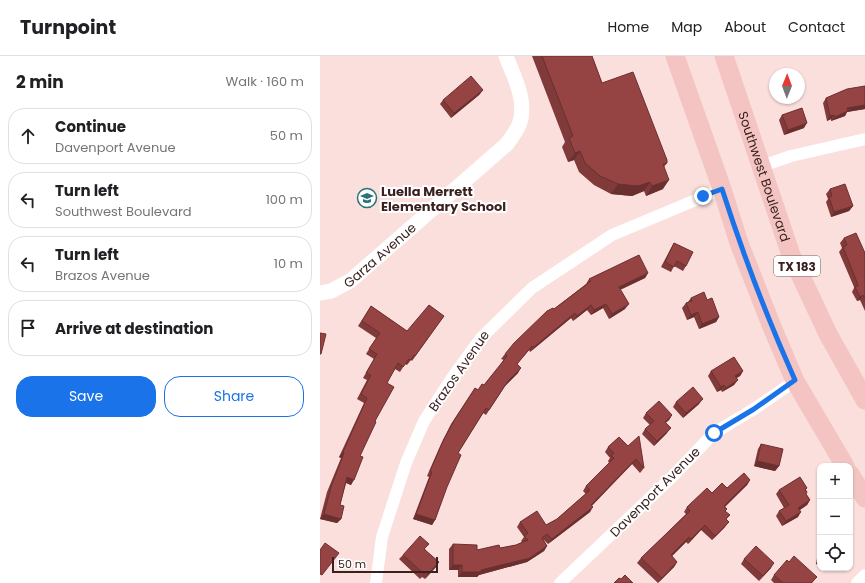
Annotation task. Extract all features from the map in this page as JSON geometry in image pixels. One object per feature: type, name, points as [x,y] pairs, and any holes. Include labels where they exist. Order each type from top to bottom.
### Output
[{"type":"main road","points":[[675,56],[722,189],[739,243],[772,327],[795,380],[843,463]]},
{"type":"main road","name":"Southwest Boulevard","points":[[724,56],[791,255],[828,334],[865,400]]},
{"type":"main road","points":[[853,479],[865,498]]},
{"type":"street","name":"Garza Avenue","points":[[320,293],[331,291],[350,281],[507,144],[519,125],[522,110],[519,91],[506,56]]},
{"type":"street","points":[[762,166],[791,156],[865,139]]},
{"type":"street","name":"Brazos Avenue","points":[[376,583],[382,537],[406,463],[424,421],[454,375],[481,338],[532,288],[612,235],[722,189]]},
{"type":"street","name":"Davenport Avenue","points":[[560,583],[673,476],[714,433],[754,409],[795,380]]},
{"type":"street","points":[[857,583],[865,576]]},
{"type":"building","points":[[542,56],[592,56],[602,83],[633,72],[667,160],[667,163],[663,164],[669,180],[652,186],[650,182],[638,186],[618,184],[600,176],[585,163],[580,151],[575,153],[569,138],[573,136]]},
{"type":"building","points":[[471,76],[483,90],[454,113],[443,100]]},
{"type":"building","points":[[865,86],[865,105],[847,108],[848,111],[835,117],[834,115],[830,116],[826,98],[847,89]]},
{"type":"building","points":[[802,108],[807,123],[788,130],[782,115]]},
{"type":"building","points":[[845,184],[853,206],[834,212],[829,197],[832,196],[830,189]]},
{"type":"building","points":[[856,233],[865,253],[865,299],[863,295],[860,297],[855,287],[858,286],[857,282],[843,247],[847,245],[844,238]]},
{"type":"building","points":[[674,243],[693,252],[686,266],[677,261],[674,267],[665,262]]},
{"type":"building","points":[[639,255],[648,273],[619,287],[629,304],[612,314],[606,304],[594,310],[591,305],[577,316],[575,313],[534,347],[532,346],[517,364],[521,368],[508,381],[489,410],[486,408],[458,453],[461,455],[435,520],[416,514],[432,472],[430,471],[444,439],[475,388],[478,390],[482,384],[484,385],[507,356],[505,354],[514,343],[547,311],[553,308],[554,309],[591,281],[589,279]]},
{"type":"building","points":[[704,292],[707,300],[712,298],[719,317],[702,324],[698,312],[691,315],[686,303],[692,301],[691,298]]},
{"type":"building","points":[[429,305],[444,316],[415,356],[414,355],[411,360],[409,359],[403,367],[398,363],[387,383],[394,387],[375,421],[376,422],[360,456],[363,457],[354,480],[347,477],[340,505],[344,506],[341,519],[324,514],[331,487],[344,453],[343,452],[367,398],[361,394],[371,375],[366,373],[377,354],[369,349],[380,333],[362,321],[371,306],[407,331]]},
{"type":"building","points":[[320,333],[326,334],[321,354],[320,354]]},
{"type":"building","points":[[734,357],[743,371],[735,376],[738,380],[726,388],[724,385],[721,387],[711,371]]},
{"type":"building","points":[[693,387],[703,399],[686,413],[676,402]]},
{"type":"building","points":[[659,401],[672,415],[665,422],[671,428],[657,441],[645,429],[654,421],[646,413]]},
{"type":"building","points":[[639,436],[644,468],[636,459],[591,505],[593,507],[552,539],[547,534],[542,538],[547,546],[530,558],[481,570],[481,572],[462,572],[462,565],[453,565],[453,544],[477,545],[477,550],[499,545],[500,548],[516,545],[528,540],[524,536],[528,533],[520,522],[537,511],[546,525],[557,519],[590,490],[586,486],[614,458],[611,456],[614,453],[608,447],[619,437],[628,446]]},
{"type":"building","points":[[761,444],[783,449],[779,466],[757,461]]},
{"type":"building","points":[[744,473],[750,480],[724,506],[727,509],[725,511],[730,515],[726,519],[729,522],[715,536],[705,525],[691,539],[689,537],[671,555],[677,562],[662,578],[641,558],[690,511],[687,507],[707,488],[712,493],[722,483],[727,488]]},
{"type":"building","points":[[800,477],[807,488],[805,489],[807,492],[806,494],[810,500],[798,508],[801,512],[786,521],[779,511],[789,505],[779,490]]},
{"type":"building","points":[[420,536],[429,544],[424,549],[439,562],[428,574],[426,572],[424,574],[403,555]]},
{"type":"building","points":[[325,543],[339,553],[322,575],[320,574],[320,550]]},
{"type":"building","points":[[756,546],[774,563],[763,576],[744,559]]},
{"type":"building","points":[[794,556],[817,577],[811,583],[783,583],[774,575],[787,560],[789,562]]},
{"type":"building","points":[[625,575],[633,583],[614,583],[619,578],[621,579]]},
{"type":"place","name":"Luella Merrett Elementary School","points":[[367,198]]},
{"type":"route","points":[[703,196],[722,189],[739,243],[772,327],[795,380],[754,409],[714,433]]}]
